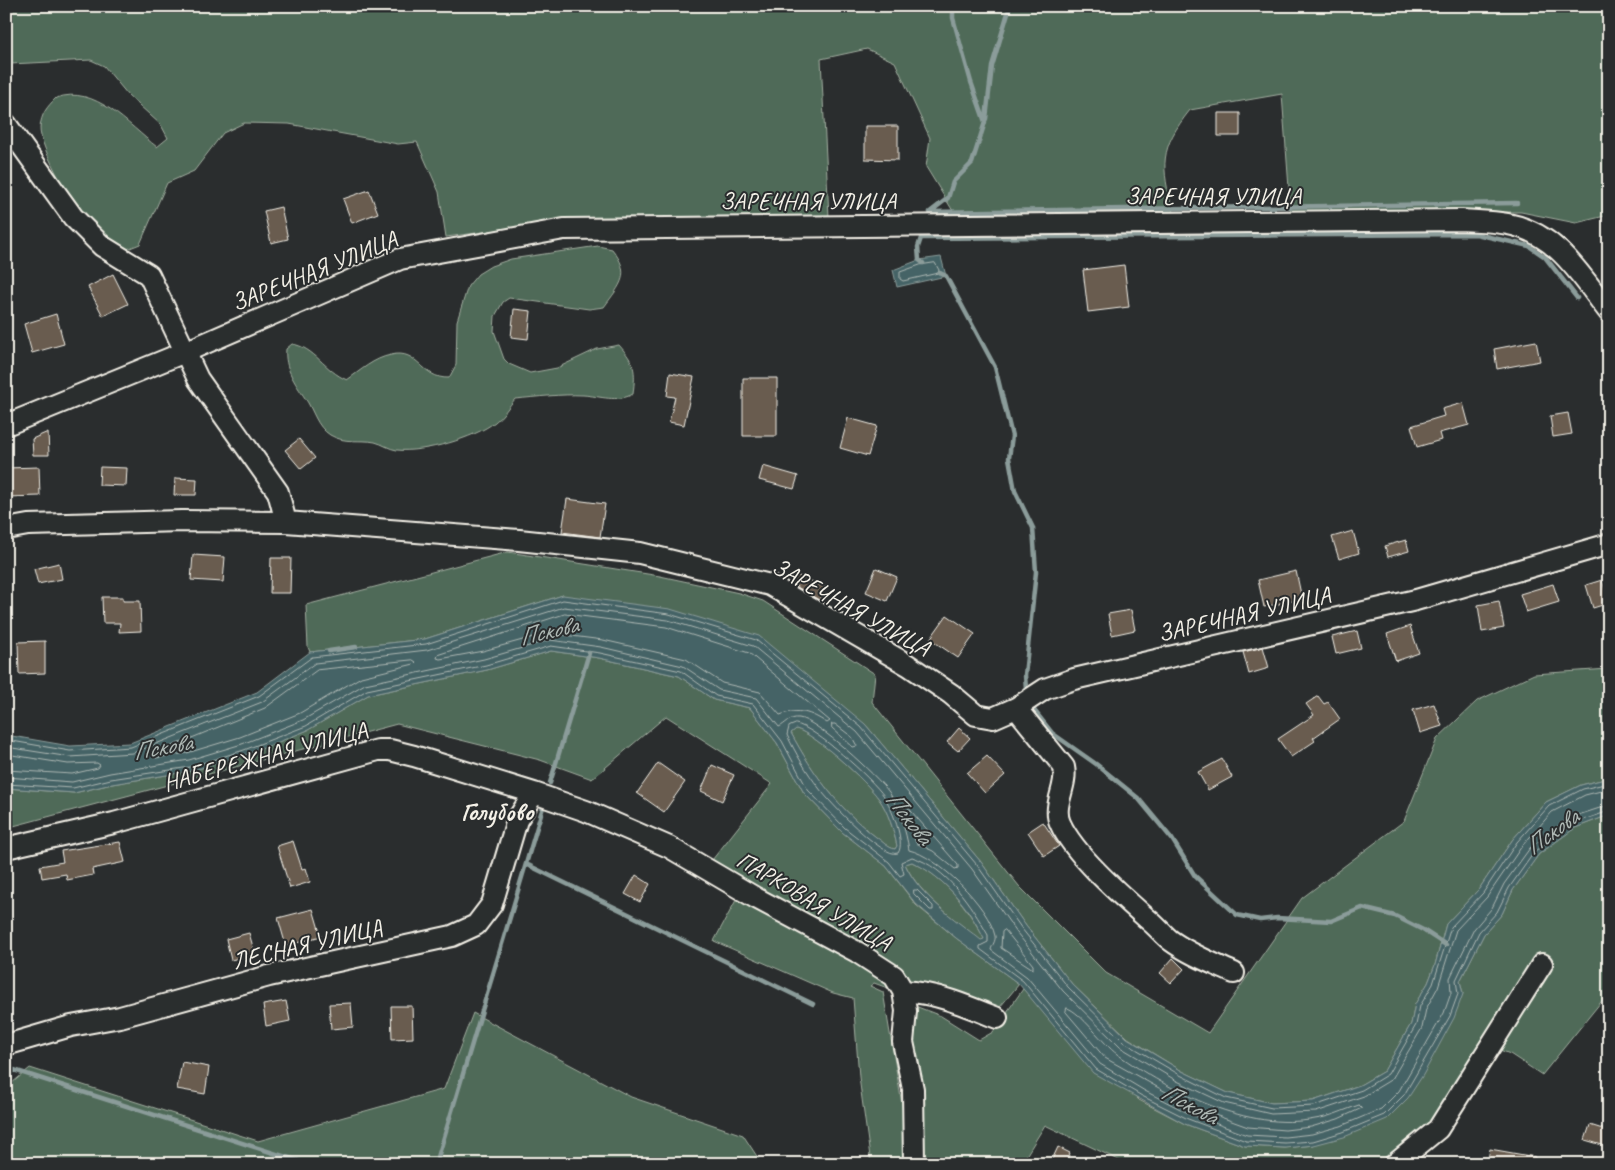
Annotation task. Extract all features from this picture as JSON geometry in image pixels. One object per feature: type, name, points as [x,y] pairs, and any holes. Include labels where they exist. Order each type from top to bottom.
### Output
[{"type":"street","points":[[6,124],[73,216],[102,246],[149,275],[198,379],[278,492],[286,522]]},
{"type":"street","name":"ЗАРЕЧНАЯ УЛИЦА","points":[[6,425],[185,352],[400,259],[564,229],[1462,220],[1509,224],[1539,234],[1567,256],[1609,312]]},
{"type":"street","name":"ЗАРЕЧНАЯ УЛИЦА","points":[[6,529],[28,525],[182,521],[286,522],[509,539],[640,553],[770,585],[908,665],[951,694],[976,714],[993,718],[1016,708],[1046,689],[1074,679],[1416,600],[1609,544]]},
{"type":"street","points":[[1016,708],[1064,767],[1066,778],[1058,807],[1060,822],[1080,852],[1128,903],[1169,940],[1196,956],[1234,973]]},
{"type":"street","name":"НАБЕРЕЖНАЯ УЛИЦА","points":[[6,848],[114,823],[378,750],[390,750],[414,756],[534,793]]},
{"type":"street","name":"ПАРКОВАЯ УЛИЦА","points":[[534,793],[586,811],[669,847],[756,898],[857,952],[894,976],[903,991]]},
{"type":"street","name":"ЛЕСНАЯ УЛИЦА","points":[[6,1045],[71,1026],[120,1017],[269,976],[452,936],[468,929],[476,925],[492,904],[517,820],[534,793]]},
{"type":"street","points":[[1395,1164],[1438,1129],[1542,964]]},
{"type":"street","points":[[914,1164],[913,1089],[903,1042],[906,1011],[903,991],[926,992],[952,999],[997,1018]]},
{"type":"green space","points":[[6,6],[1609,6],[1609,215],[1576,223],[1521,212],[1376,211],[1291,215],[1282,94],[1190,110],[1173,136],[1165,158],[1166,182],[1173,212],[953,211],[926,167],[930,138],[895,62],[867,49],[821,59],[829,217],[575,220],[446,237],[439,192],[417,142],[398,144],[289,124],[244,123],[223,133],[194,171],[167,183],[140,244],[120,252],[87,225],[74,206],[45,149],[40,128],[43,115],[56,98],[70,95],[84,97],[110,109],[157,147],[168,138],[161,125],[128,95],[104,66],[91,60],[10,64],[6,66]]},
{"type":"green space","points":[[598,246],[612,249],[622,265],[623,272],[619,285],[604,307],[589,309],[509,298],[503,302],[495,316],[494,331],[504,359],[509,364],[530,373],[557,368],[597,349],[619,345],[631,362],[634,373],[633,394],[627,397],[615,399],[566,395],[515,399],[498,420],[475,434],[434,447],[397,450],[375,442],[347,440],[330,435],[318,423],[288,369],[286,349],[292,344],[307,350],[332,371],[347,380],[379,359],[400,354],[414,359],[432,374],[449,378],[456,365],[457,321],[468,286],[478,274],[491,266],[511,259]]},
{"type":"green space","points":[[508,552],[660,576],[739,593],[763,601],[875,674],[872,702],[1019,886],[1106,973],[1208,1033],[1302,898],[1404,821],[1437,739],[1477,701],[1534,674],[1609,669],[1609,778],[1581,785],[1546,802],[1513,839],[1479,889],[1446,924],[1435,965],[1428,983],[1415,1004],[1411,1024],[1384,1071],[1360,1085],[1313,1101],[1272,1103],[1228,1093],[1182,1071],[1128,1038],[1072,984],[1026,926],[981,862],[865,724],[563,595],[425,639],[310,652],[308,647],[306,605]]},
{"type":"green space","points":[[551,651],[599,658],[679,676],[714,700],[750,708],[777,743],[804,793],[842,832],[886,866],[916,905],[956,938],[1019,984],[986,1024],[874,983],[870,986],[883,992],[906,1128],[905,1164],[871,1164],[859,1077],[853,998],[833,993],[714,941],[742,889],[705,869],[772,784],[666,716],[592,779],[540,760],[397,724],[6,828],[6,788],[74,793],[112,784],[191,771],[246,755],[308,730],[368,695],[487,670]]},
{"type":"green space","points":[[796,729],[815,739],[853,771],[873,792],[885,809],[890,821],[897,846],[895,849],[887,846],[850,815],[828,790],[808,763],[791,733]]},
{"type":"green space","points":[[1609,815],[1609,992],[1542,1075],[1510,1054],[1485,1044],[1431,1125],[1376,1164],[1127,1164],[1045,1125],[1021,1164],[917,1164],[909,1032],[915,1006],[941,1016],[979,1040],[993,1032],[1023,989],[1139,1100],[1185,1124],[1245,1146],[1285,1148],[1314,1145],[1463,994],[1460,981],[1484,934],[1502,914],[1513,890],[1539,854],[1575,828]]},
{"type":"green space","points":[[912,862],[935,876],[954,894],[984,938],[981,941],[929,897],[905,864]]},
{"type":"green space","points":[[473,1013],[631,1097],[743,1135],[762,1164],[6,1164],[6,1088],[30,1068],[258,1141],[444,1089]]},
{"type":"water","points":[[941,257],[946,276],[897,287],[893,270],[919,260]]},
{"type":"water","name":"Пскова","points":[[563,595],[670,609],[759,636],[865,724],[981,862],[1026,926],[1072,984],[1127,1038],[1182,1071],[1228,1093],[1272,1103],[1313,1101],[1360,1085],[1384,1071],[1411,1024],[1415,1004],[1428,983],[1435,965],[1446,924],[1479,889],[1513,839],[1546,802],[1581,785],[1609,778],[1609,815],[1575,828],[1539,854],[1513,890],[1502,914],[1484,934],[1460,981],[1463,994],[1454,1018],[1423,1075],[1408,1098],[1387,1119],[1344,1137],[1314,1145],[1285,1148],[1245,1146],[1185,1124],[1093,1073],[1019,984],[956,938],[916,904],[886,866],[842,832],[804,793],[777,743],[750,708],[714,700],[679,676],[599,658],[551,651],[487,670],[368,695],[308,730],[246,755],[191,771],[112,784],[74,793],[6,788],[6,735],[70,746],[130,743],[257,692],[310,652],[425,639]],"holes":[[[796,729],[815,739],[853,771],[873,792],[885,809],[890,821],[897,846],[895,849],[887,846],[850,815],[828,790],[808,763],[791,733]],[[912,862],[935,876],[954,894],[971,916],[984,939],[981,940],[928,897],[911,876],[905,864]]]},
{"type":"building","points":[[1218,113],[1240,113],[1240,136],[1218,136]]},
{"type":"building","points":[[865,126],[898,126],[898,160],[865,159]]},
{"type":"building","points":[[369,190],[378,213],[352,223],[343,199]]},
{"type":"building","points":[[281,207],[288,239],[271,243],[264,211]]},
{"type":"building","points":[[1124,265],[1129,307],[1088,312],[1083,270]]},
{"type":"building","points":[[113,274],[128,304],[103,316],[88,287]]},
{"type":"building","points":[[514,309],[531,311],[528,339],[511,337]]},
{"type":"building","points":[[56,314],[64,344],[32,353],[24,324]]},
{"type":"building","points":[[1536,341],[1540,361],[1497,369],[1494,349]]},
{"type":"building","points":[[670,373],[694,377],[684,425],[669,422],[675,397],[667,396]]},
{"type":"building","points":[[743,378],[777,378],[777,436],[743,436]]},
{"type":"building","points":[[1463,403],[1469,425],[1439,433],[1441,440],[1417,447],[1411,426],[1444,416],[1442,409]]},
{"type":"building","points":[[1568,413],[1572,434],[1553,437],[1550,416]]},
{"type":"building","points":[[848,418],[877,426],[868,456],[840,448]]},
{"type":"building","points":[[48,432],[49,455],[33,455],[32,439]]},
{"type":"building","points":[[299,439],[315,458],[301,469],[285,450]]},
{"type":"building","points":[[763,466],[798,476],[794,489],[759,480]]},
{"type":"building","points":[[39,467],[40,496],[6,497],[6,468]]},
{"type":"building","points":[[100,467],[127,468],[126,486],[99,485]]},
{"type":"building","points":[[175,478],[197,479],[196,495],[174,495]]},
{"type":"building","points":[[567,499],[605,504],[600,537],[562,532]]},
{"type":"building","points":[[1353,531],[1359,553],[1339,559],[1332,537]]},
{"type":"building","points":[[1406,540],[1409,551],[1388,557],[1385,546]]},
{"type":"building","points":[[193,555],[225,557],[223,582],[191,580]]},
{"type":"building","points":[[271,558],[291,558],[290,593],[270,593]]},
{"type":"building","points":[[59,563],[62,579],[38,584],[34,569]]},
{"type":"building","points":[[876,568],[897,577],[887,601],[866,592]]},
{"type":"building","points":[[1296,571],[1302,599],[1264,607],[1258,580]]},
{"type":"building","points":[[796,575],[826,587],[820,601],[792,584]]},
{"type":"building","points":[[1602,580],[1609,603],[1593,608],[1586,585]]},
{"type":"building","points":[[1553,584],[1559,602],[1526,612],[1520,594]]},
{"type":"building","points":[[102,597],[123,597],[123,601],[140,601],[141,631],[119,632],[120,623],[103,623]]},
{"type":"building","points":[[1499,601],[1504,628],[1482,632],[1478,605]]},
{"type":"building","points":[[1131,610],[1135,630],[1112,635],[1108,614]]},
{"type":"building","points":[[947,615],[975,634],[958,658],[930,639]]},
{"type":"building","points":[[1410,626],[1419,653],[1396,661],[1387,634]]},
{"type":"building","points":[[1357,631],[1361,648],[1336,654],[1332,637]]},
{"type":"building","points":[[45,641],[45,673],[19,674],[18,642]]},
{"type":"building","points":[[1263,647],[1269,668],[1249,674],[1243,652]]},
{"type":"building","points":[[1318,696],[1324,704],[1328,702],[1340,719],[1313,738],[1315,741],[1291,757],[1278,739],[1314,715],[1306,704]]},
{"type":"building","points":[[1434,704],[1442,726],[1420,733],[1413,710]]},
{"type":"building","points":[[959,728],[970,738],[958,751],[947,742]]},
{"type":"building","points":[[987,756],[1005,775],[985,793],[967,773]]},
{"type":"building","points":[[1222,759],[1232,777],[1208,790],[1198,772]]},
{"type":"building","points":[[658,763],[685,782],[664,812],[637,793]]},
{"type":"building","points":[[712,765],[734,775],[722,801],[701,791]]},
{"type":"building","points":[[1043,822],[1059,846],[1044,856],[1028,832]]},
{"type":"building","points":[[293,841],[302,869],[306,868],[310,882],[290,888],[277,846]]},
{"type":"building","points":[[120,842],[125,862],[92,869],[93,875],[67,880],[66,874],[42,878],[40,866],[63,862],[61,851]]},
{"type":"building","points":[[636,875],[650,884],[640,902],[625,894]]},
{"type":"building","points":[[313,909],[321,936],[286,946],[278,918]]},
{"type":"building","points":[[249,933],[255,954],[231,960],[226,939]]},
{"type":"building","points":[[1173,958],[1184,969],[1171,983],[1160,973]]},
{"type":"building","points":[[286,1001],[290,1021],[266,1026],[263,1005]]},
{"type":"building","points":[[351,1003],[353,1027],[331,1029],[329,1004]]},
{"type":"building","points":[[391,1006],[412,1006],[413,1038],[392,1039]]},
{"type":"building","points":[[182,1062],[209,1067],[205,1094],[177,1089]]},
{"type":"building","points":[[1590,1125],[1609,1131],[1609,1147],[1585,1140]]},
{"type":"building","points":[[1058,1147],[1070,1153],[1065,1164],[1050,1164]]},
{"type":"building","points":[[1490,1149],[1535,1157],[1535,1164],[1487,1164]]},
{"type":"waterway","points":[[930,212],[948,198],[953,182],[972,163],[985,122],[971,82],[953,18],[953,6]]},
{"type":"waterway","points":[[986,119],[992,66],[1010,6]]},
{"type":"waterway","points":[[930,212],[1517,203]]},
{"type":"waterway","points":[[923,263],[919,260],[918,247],[921,238],[1476,234],[1529,246],[1545,257],[1577,298]]},
{"type":"waterway","points":[[940,273],[946,276],[995,367],[1012,436],[1009,458],[1015,491],[1033,528],[1036,572],[1025,675],[1026,689]]},
{"type":"waterway","points":[[329,651],[356,647]]},
{"type":"waterway","points":[[550,783],[589,653]]},
{"type":"waterway","points":[[1033,709],[1052,733],[1096,764],[1138,798],[1172,839],[1195,876],[1237,915],[1260,920],[1277,918],[1331,921],[1362,908],[1395,916],[1423,930],[1446,945]]},
{"type":"waterway","points":[[436,1164],[543,807]]},
{"type":"waterway","points":[[526,864],[813,1004]]},
{"type":"waterway","points":[[6,1078],[14,1070],[308,1164]]},
{"type":"district","name":"Голубово","points":[[497,811]]}]
